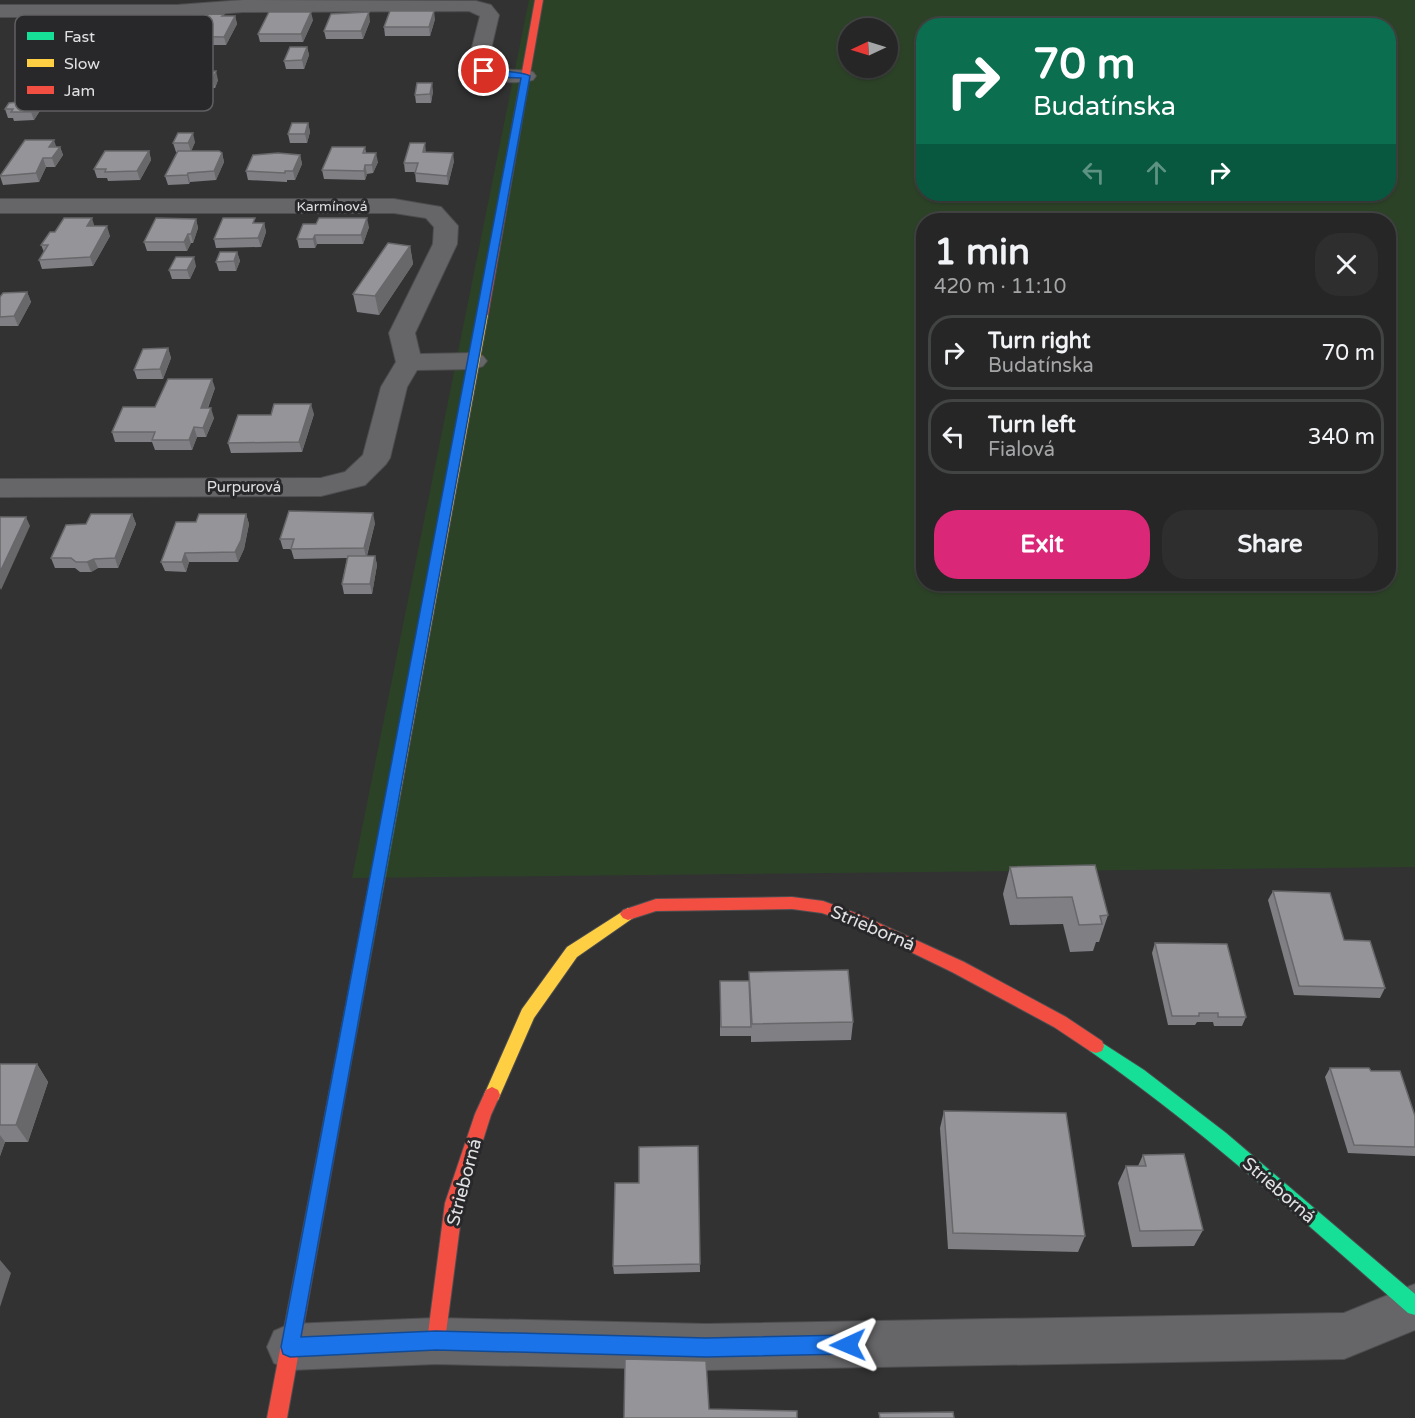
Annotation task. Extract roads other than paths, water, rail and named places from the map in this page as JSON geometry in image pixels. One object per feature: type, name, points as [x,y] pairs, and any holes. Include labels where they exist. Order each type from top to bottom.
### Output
[{"type":"street","points":[[277,1418],[539,0]]},
{"type":"street","points":[[0,11],[177,11],[243,6],[468,5],[484,9],[490,15],[478,63],[484,71],[497,75],[526,76]]},
{"type":"street","name":"Karmínová","points":[[0,206],[394,206],[433,213],[446,226],[446,244],[402,333],[409,362]]},
{"type":"street","points":[[409,362],[474,361]]},
{"type":"street","name":"Purpurová","points":[[0,488],[321,487],[355,479],[376,458],[393,387],[409,362]]},
{"type":"street","name":"Strieborná","points":[[290,1347],[436,1341],[706,1347],[1344,1336],[1415,1307],[1248,1162],[1150,1082],[1060,1022],[958,967],[856,919],[823,907],[792,903],[706,903],[656,905],[622,916],[572,952],[528,1014],[483,1114],[454,1203],[436,1341]]}]
